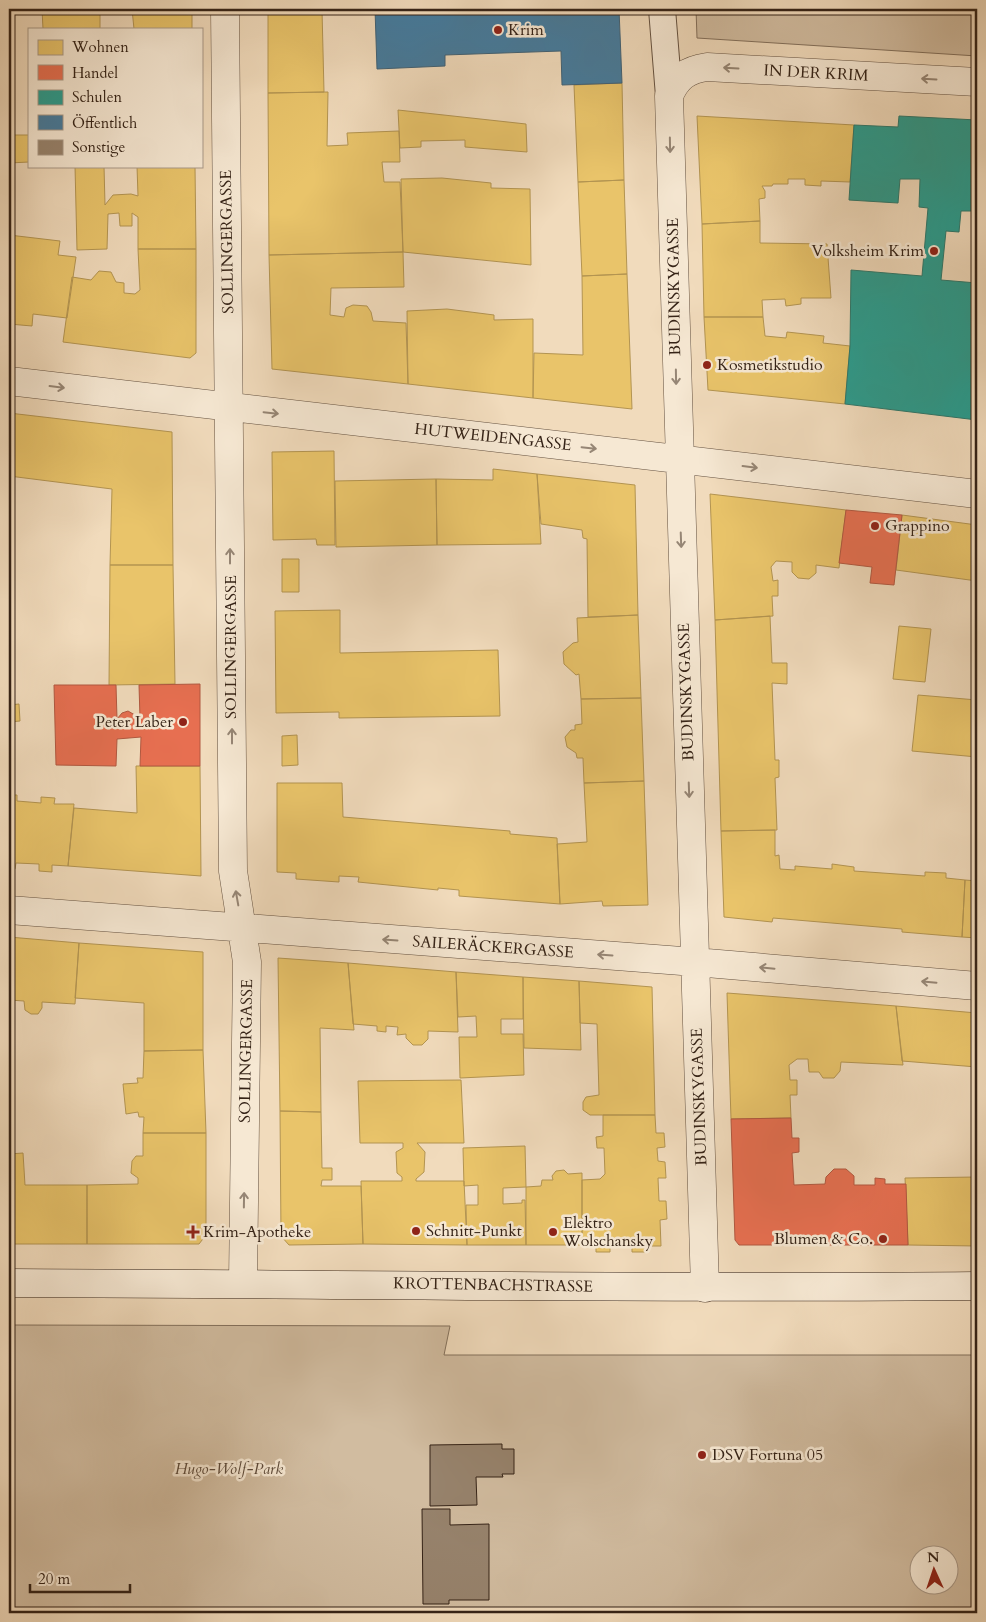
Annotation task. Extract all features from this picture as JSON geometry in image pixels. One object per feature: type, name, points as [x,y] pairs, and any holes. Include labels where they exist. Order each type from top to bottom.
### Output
[{"type":"street","name":"SOLLINGERGASSE","points":[[225,9],[233,871],[246,962],[243,1283]]},
{"type":"street","points":[[662,9],[669,96]]},
{"type":"street","name":"IN DER KRIM","points":[[669,96],[674,84],[681,76],[694,69],[707,67],[977,82]]},
{"type":"street","name":"BUDINSKYGASSE","points":[[669,96],[678,458],[705,1288]]},
{"type":"street","name":"HUTWEIDENGASSE","points":[[9,381],[977,494]]},
{"type":"street","name":"SAILERÄCKERGASSE","points":[[9,910],[695,962],[977,986]]},
{"type":"street","name":"KROTTENBACHSTRASSE","points":[[9,1283],[243,1283],[705,1288],[977,1286]]},
{"type":"green space","points":[[696,9],[977,9],[977,56],[697,38]]},
{"type":"green space","name":"Hugo-Wolf-Park","points":[[9,1325],[450,1326],[444,1355],[977,1355],[977,1613],[9,1613]]},
{"type":"building: Wohnen","points":[[42,9],[100,9],[100,28],[43,28]]},
{"type":"building: Wohnen","points":[[132,9],[192,9],[192,28],[134,28]]},
{"type":"building: Wohnen","points":[[268,9],[339,9],[268,11]]},
{"type":"building: Wohnen","points":[[322,10],[324,92],[268,93],[268,11]]},
{"type":"building: Wohnen","points":[[622,83],[624,180],[578,182],[574,85]]},
{"type":"building: Wohnen","points":[[328,92],[327,146],[348,145],[347,133],[399,131],[400,162],[382,162],[384,182],[400,182],[403,252],[269,255],[268,93]]},
{"type":"building: Wohnen","points":[[398,110],[526,124],[527,152],[465,147],[465,140],[421,141],[421,147],[400,148]]},
{"type":"building: Wohnen","points":[[697,116],[854,125],[850,182],[821,181],[821,186],[805,185],[805,179],[788,179],[788,184],[762,186],[765,191],[765,198],[759,199],[760,221],[702,224]]},
{"type":"building: Wohnen","points":[[9,135],[28,135],[28,162],[9,163]]},
{"type":"building: Wohnen","points":[[75,168],[104,168],[105,205],[113,195],[131,194],[138,196],[137,168],[195,168],[196,249],[138,249],[138,217],[132,213],[132,226],[120,226],[119,213],[108,214],[107,249],[77,250]]},
{"type":"building: Wohnen","points":[[442,178],[491,183],[491,188],[530,189],[531,265],[403,252],[401,179]]},
{"type":"building: Wohnen","points":[[624,180],[627,274],[582,276],[578,182]]},
{"type":"building: Wohnen","points":[[760,221],[760,243],[827,244],[831,298],[801,298],[801,304],[786,306],[785,299],[762,300],[763,317],[704,317],[702,224]]},
{"type":"building: Wohnen","points":[[9,235],[60,241],[58,255],[76,257],[67,318],[33,314],[32,326],[9,324]]},
{"type":"building: Wohnen","points":[[138,249],[196,249],[196,353],[190,358],[63,342],[72,277],[91,280],[99,271],[111,272],[116,282],[124,283],[124,293],[135,294],[140,290]]},
{"type":"building: Wohnen","points":[[403,252],[404,287],[331,288],[330,315],[344,317],[346,308],[353,305],[367,306],[373,321],[406,323],[408,384],[272,369],[269,255]]},
{"type":"building: Wohnen","points":[[627,274],[632,409],[533,398],[534,353],[583,355],[582,276]]},
{"type":"building: Wohnen","points":[[447,309],[494,315],[494,320],[533,319],[533,398],[408,384],[407,311]]},
{"type":"building: Wohnen","points":[[704,317],[763,317],[765,336],[786,338],[787,332],[824,336],[823,343],[850,346],[845,404],[708,390]]},
{"type":"building: Wohnen","points":[[9,413],[172,432],[173,565],[110,565],[112,489],[9,476]]},
{"type":"building: Wohnen","points":[[334,451],[335,545],[317,545],[316,539],[273,540],[272,452]]},
{"type":"building: Wohnen","points":[[493,469],[537,474],[541,544],[437,545],[436,479],[493,480]]},
{"type":"building: Wohnen","points":[[537,474],[635,485],[638,615],[588,617],[587,539],[583,538],[582,530],[541,524]]},
{"type":"building: Wohnen","points":[[436,479],[437,545],[336,547],[335,481]]},
{"type":"building: Wohnen","points":[[710,494],[846,510],[839,568],[816,565],[816,573],[809,579],[798,578],[792,572],[792,562],[776,561],[771,567],[773,581],[778,580],[778,596],[772,596],[773,616],[715,620]]},
{"type":"building: Wohnen","points":[[902,515],[977,525],[977,581],[896,570]]},
{"type":"building: Wohnen","points":[[282,559],[299,559],[299,592],[282,592]]},
{"type":"building: Wohnen","points":[[110,565],[173,565],[175,684],[109,685]]},
{"type":"building: Wohnen","points":[[340,610],[340,653],[498,650],[500,716],[339,718],[339,712],[276,713],[275,611]]},
{"type":"building: Wohnen","points":[[638,615],[641,698],[581,699],[579,674],[576,675],[564,664],[563,652],[573,643],[578,642],[577,618]]},
{"type":"building: Wohnen","points":[[770,616],[772,663],[787,663],[787,684],[772,683],[775,760],[779,760],[779,777],[775,778],[777,830],[721,831],[715,620]]},
{"type":"building: Wohnen","points":[[899,626],[931,629],[925,682],[893,679]]},
{"type":"building: Wohnen","points":[[918,695],[977,700],[977,757],[912,751]]},
{"type":"building: Wohnen","points":[[641,698],[644,781],[584,783],[583,758],[577,758],[576,753],[567,747],[565,737],[571,730],[575,730],[575,725],[582,724],[581,699]]},
{"type":"building: Wohnen","points":[[19,704],[20,721],[9,722],[9,705]]},
{"type":"building: Wohnen","points":[[297,735],[298,765],[282,766],[282,736]]},
{"type":"building: Wohnen","points":[[136,766],[200,766],[201,876],[68,866],[74,808],[137,813]]},
{"type":"building: Wohnen","points":[[644,781],[648,905],[603,906],[602,901],[560,904],[557,844],[587,842],[584,783]]},
{"type":"building: Wohnen","points":[[277,783],[342,783],[343,817],[510,831],[510,834],[557,838],[560,904],[459,896],[459,890],[438,888],[438,890],[358,882],[359,877],[339,876],[339,882],[296,879],[296,873],[277,872]]},
{"type":"building: Wohnen","points":[[9,795],[17,795],[17,801],[41,803],[41,797],[55,798],[54,804],[74,804],[68,866],[52,865],[52,872],[39,871],[39,864],[16,863],[15,869],[9,869]]},
{"type":"building: Wohnen","points":[[775,830],[775,856],[779,855],[780,869],[795,870],[795,866],[832,869],[832,864],[854,867],[854,871],[925,876],[925,872],[946,873],[946,878],[965,880],[962,937],[902,932],[902,929],[773,918],[772,922],[724,917],[721,831]]},
{"type":"building: Wohnen","points":[[965,880],[977,881],[977,938],[962,937]]},
{"type":"building: Wohnen","points":[[9,937],[79,943],[75,1004],[42,1002],[42,1008],[38,1014],[31,1014],[25,1010],[24,1001],[9,1000]]},
{"type":"building: Wohnen","points":[[79,943],[203,952],[203,1050],[144,1051],[144,1003],[75,998]]},
{"type":"building: Wohnen","points":[[278,958],[348,963],[354,1030],[320,1028],[321,1112],[280,1111]]},
{"type":"building: Wohnen","points":[[348,963],[456,972],[458,1032],[428,1031],[428,1039],[422,1045],[413,1045],[406,1038],[406,1034],[397,1035],[398,1027],[386,1026],[386,1032],[377,1031],[377,1026],[353,1024]]},
{"type":"building: Wohnen","points":[[456,972],[523,977],[523,1019],[501,1019],[501,1034],[523,1034],[524,1075],[460,1078],[459,1037],[477,1037],[476,1016],[458,1017]]},
{"type":"building: Wohnen","points":[[523,977],[579,981],[581,1050],[524,1048]]},
{"type":"building: Wohnen","points":[[579,981],[652,987],[655,1115],[590,1115],[583,1110],[583,1102],[586,1097],[599,1095],[597,1024],[580,1023]]},
{"type":"building: Wohnen","points":[[727,993],[896,1006],[903,1065],[841,1062],[840,1071],[834,1078],[823,1078],[819,1072],[809,1072],[808,1059],[797,1059],[789,1065],[790,1080],[797,1080],[797,1095],[790,1095],[791,1118],[731,1119]]},
{"type":"building: Wohnen","points":[[896,1006],[977,1013],[977,1067],[902,1061]]},
{"type":"building: Wohnen","points":[[203,1050],[206,1133],[143,1133],[144,1117],[139,1117],[138,1112],[126,1114],[123,1084],[138,1083],[137,1078],[143,1078],[144,1051]]},
{"type":"building: Wohnen","points":[[461,1080],[464,1143],[417,1143],[425,1152],[424,1172],[416,1181],[464,1181],[467,1245],[363,1244],[361,1181],[402,1181],[402,1177],[397,1173],[396,1152],[403,1148],[403,1143],[360,1143],[358,1081]]},
{"type":"building: Wohnen","points":[[280,1111],[321,1112],[322,1168],[332,1168],[332,1180],[322,1180],[321,1186],[361,1186],[363,1244],[289,1245],[281,1236]]},
{"type":"building: Wohnen","points":[[603,1115],[655,1115],[656,1133],[664,1133],[665,1147],[657,1148],[658,1161],[665,1162],[666,1178],[658,1178],[659,1201],[666,1201],[667,1219],[660,1220],[661,1246],[645,1246],[645,1252],[632,1252],[632,1246],[610,1246],[610,1252],[596,1252],[596,1245],[582,1245],[582,1180],[600,1179],[605,1174],[604,1148],[597,1148],[596,1137],[603,1136]]},
{"type":"building: Wohnen","points":[[143,1133],[206,1133],[206,1235],[199,1244],[87,1244],[87,1185],[138,1184],[138,1178],[131,1173],[132,1161],[136,1156],[143,1156]]},
{"type":"building: Wohnen","points":[[525,1146],[526,1187],[503,1188],[503,1204],[522,1203],[522,1200],[525,1200],[526,1245],[467,1245],[466,1205],[478,1205],[478,1185],[464,1186],[463,1148]]},
{"type":"building: Wohnen","points":[[23,1153],[25,1185],[87,1185],[87,1244],[14,1244],[9,1154]]},
{"type":"building: Wohnen","points":[[9,1170],[14,1244],[9,1244]]},
{"type":"building: Wohnen","points":[[564,1170],[568,1174],[582,1173],[582,1245],[526,1245],[526,1187],[541,1186],[542,1180],[553,1180],[552,1176],[556,1171]]},
{"type":"building: Wohnen","points":[[977,1177],[977,1246],[908,1245],[905,1178]]},
{"type":"building: Handel","points":[[846,510],[902,515],[894,585],[870,583],[872,567],[839,563]]},
{"type":"building: Handel","points":[[200,684],[200,766],[140,766],[141,737],[117,739],[116,766],[56,765],[54,685],[116,685],[117,719],[122,713],[128,711],[140,718],[139,685]]},
{"type":"building: Handel","points":[[791,1118],[792,1138],[799,1138],[799,1152],[792,1153],[794,1185],[825,1184],[826,1177],[834,1169],[846,1169],[854,1176],[854,1185],[875,1185],[875,1178],[885,1179],[885,1184],[906,1184],[908,1245],[739,1245],[735,1240],[731,1119]]},
{"type":"building: Schulen","name":"Volksheim Krim","points":[[899,116],[977,120],[977,211],[961,211],[959,232],[946,231],[941,280],[977,283],[977,420],[845,404],[850,346],[851,270],[922,276],[928,208],[919,207],[920,179],[900,179],[898,203],[849,200],[854,125],[898,127]]},
{"type":"building: Öffentlich","name":"Krim","points":[[375,9],[619,9],[622,83],[562,85],[561,51],[445,55],[445,66],[377,69]]},
{"type":"building: Sonstige","points":[[502,1444],[502,1449],[514,1449],[514,1474],[502,1474],[503,1477],[476,1477],[477,1505],[430,1506],[430,1445]]},
{"type":"building: Sonstige","points":[[422,1509],[450,1509],[450,1525],[489,1524],[489,1600],[449,1600],[449,1604],[423,1604]]},
{"type":"place","name":"Krim","points":[[498,30]]},
{"type":"place","name":"Volksheim Krim","points":[[934,251]]},
{"type":"place","name":"Kosmetikstudio","points":[[707,365]]},
{"type":"place","name":"Grappino","points":[[875,526]]},
{"type":"place","name":"Peter Laber","points":[[183,722]]},
{"type":"place","name":"Schnitt-Punkt","points":[[416,1231]]},
{"type":"place","name":"Krim-Apotheke","points":[[193,1232]]},
{"type":"place","name":"Elektro Wolschansky","points":[[553,1232]]},
{"type":"place","name":"Blumen & Co.","points":[[883,1239]]},
{"type":"place","name":"DSV Fortuna 05","points":[[702,1455]]}]
